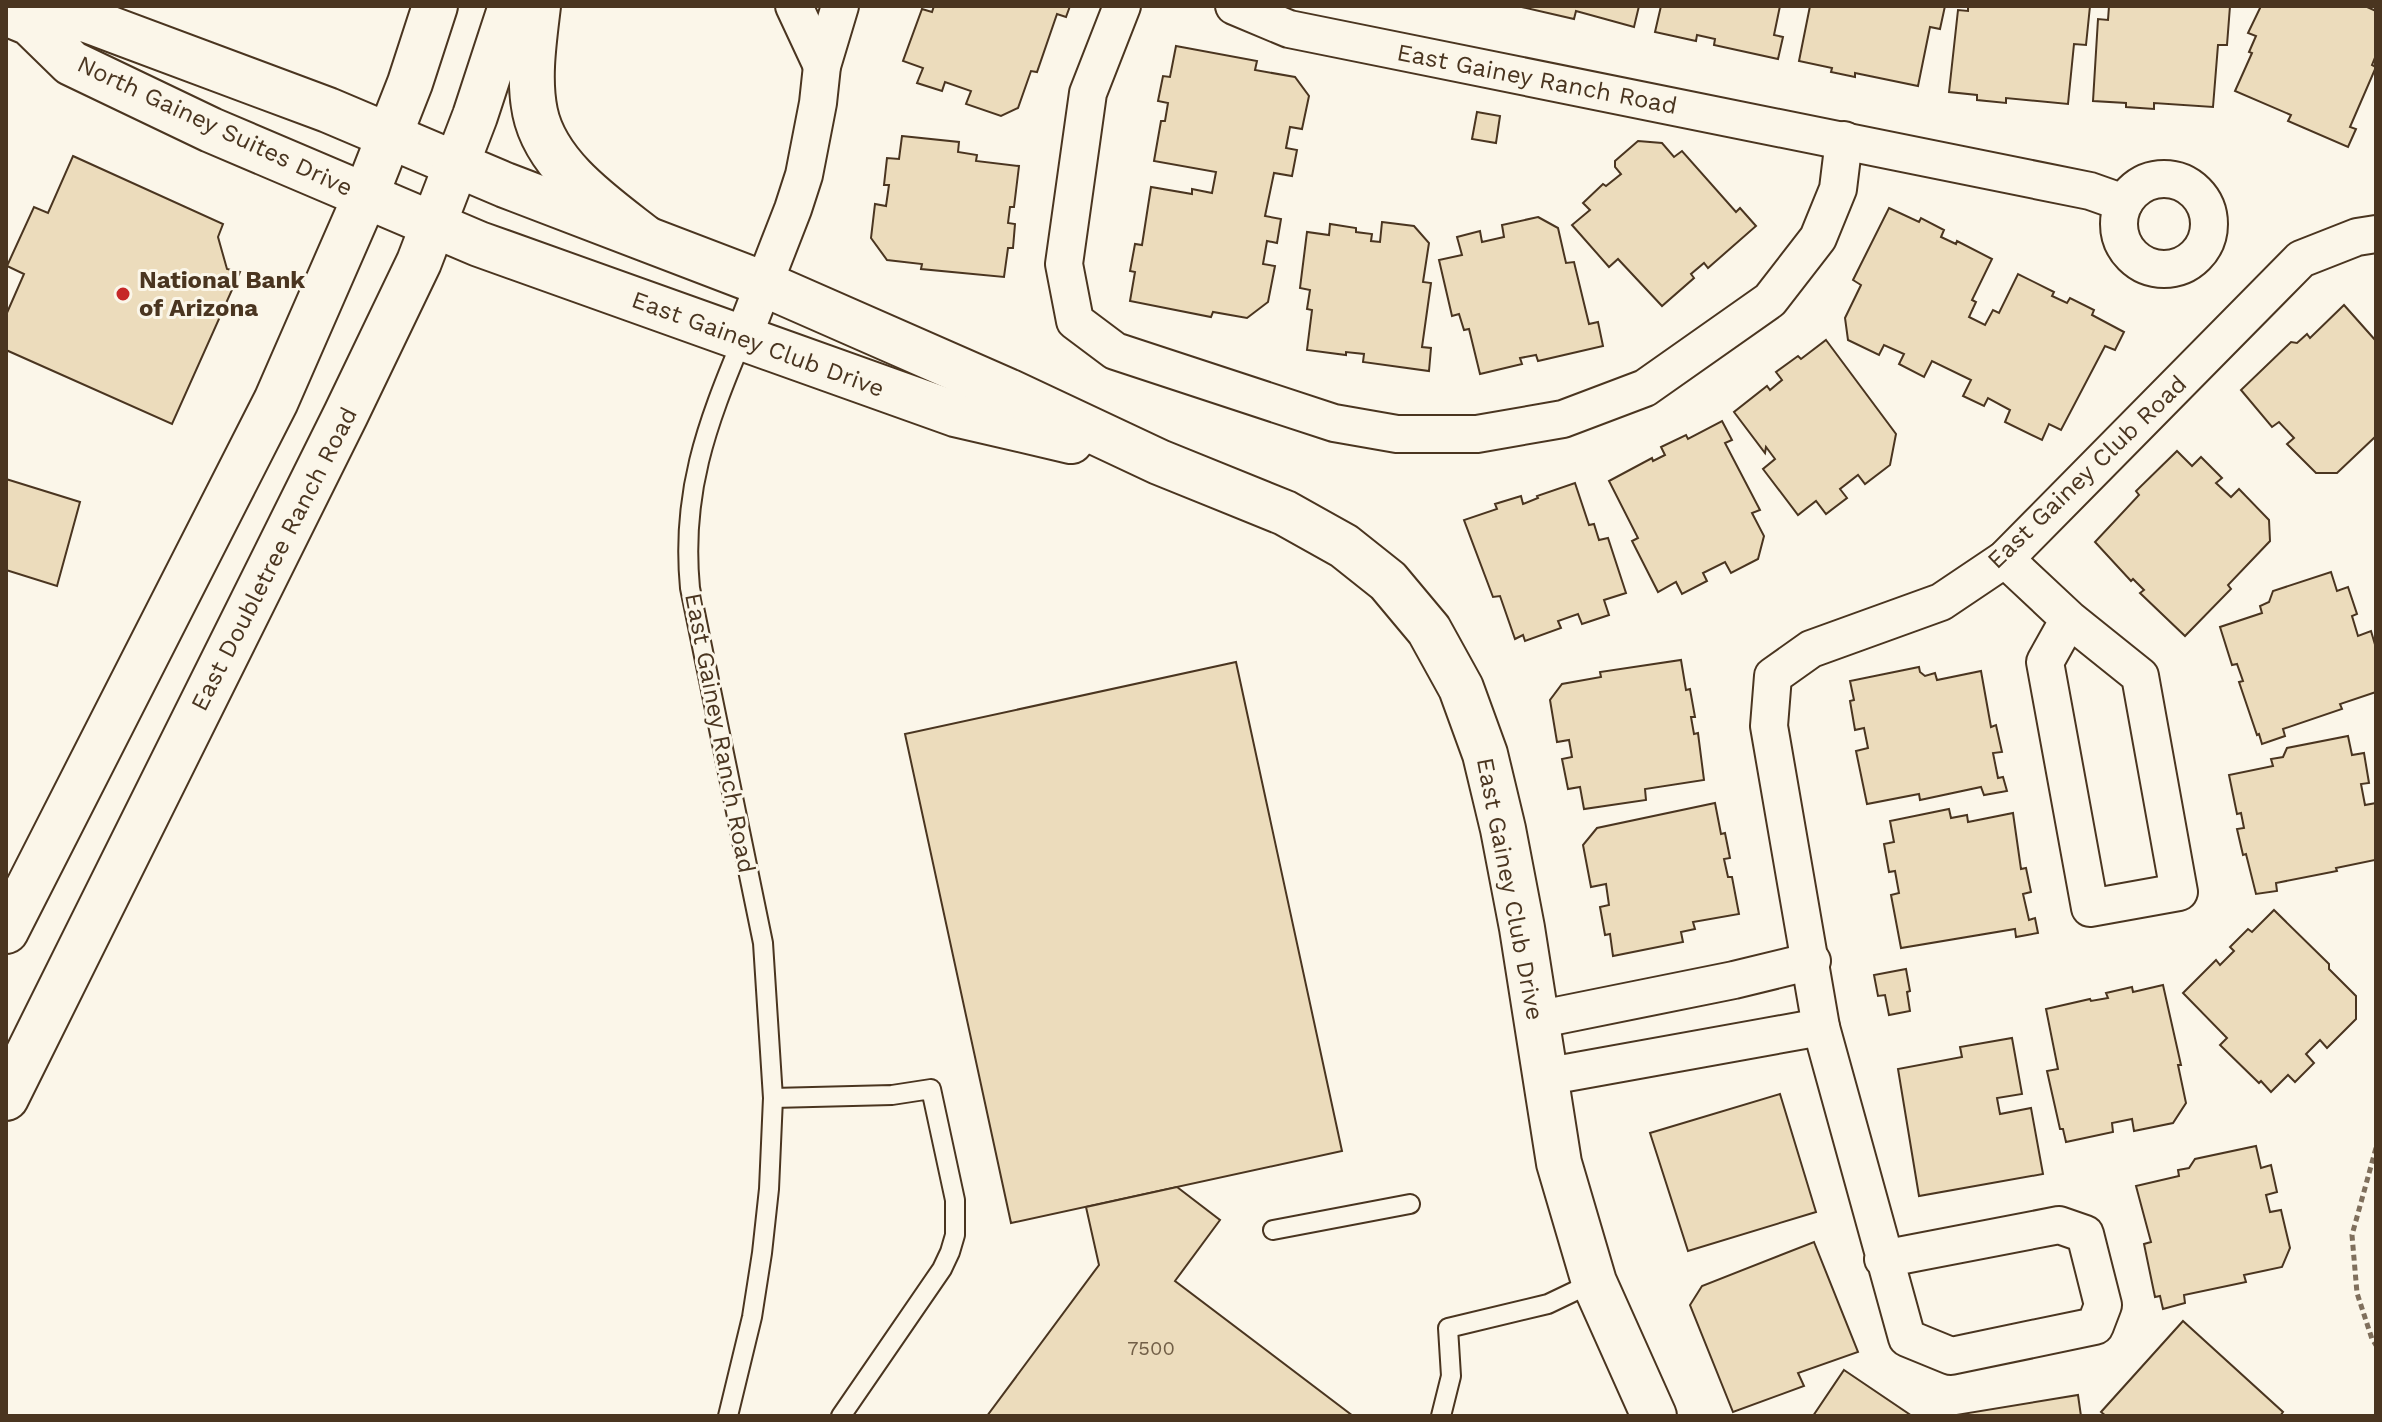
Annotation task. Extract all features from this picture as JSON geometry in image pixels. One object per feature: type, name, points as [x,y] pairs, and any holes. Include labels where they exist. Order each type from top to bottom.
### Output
[{"type":"street","points":[[6,931],[276,401],[366,195],[435,6]]},
{"type":"street","name":"East Doubletree Ranch Road","points":[[6,1098],[346,414],[434,226],[511,6]]},
{"type":"street","points":[[538,6],[532,83],[534,111],[540,129],[567,169],[603,205],[644,237]]},
{"type":"street","points":[[794,6],[822,66]]},
{"type":"street","name":"East Gainey Ranch Road","points":[[742,340],[804,175],[822,66],[840,6]]},
{"type":"street","points":[[1122,6],[1088,93],[1064,264],[1075,321],[1115,351],[1334,423],[1397,434],[1477,434],[1563,419],[1645,388],[1770,300],[1818,238],[1838,189],[1844,140]]},
{"type":"street","name":"East Gainey Ranch Road","points":[[1234,6],[1289,29],[2090,191],[2124,203]]},
{"type":"street","name":"North Gainey Suites Drive","points":[[18,18],[84,19],[390,135]]},
{"type":"street","name":"North Gainey Suites Drive","points":[[18,18],[71,63],[211,130],[366,195]]},
{"type":"street","name":"East Gainey Club Drive","points":[[390,135],[457,165],[764,284],[1010,392],[1159,462],[1285,513],[1344,546],[1388,581],[1429,630],[1461,688],[1485,754],[1517,900],[1559,1163],[1594,1282],[1654,1416]]},
{"type":"street","name":"East Gainey Club Drive","points":[[366,195],[434,226],[742,340],[955,414],[1159,462]]},
{"type":"street","name":"East Gainey Club Road","points":[[1812,961],[1769,726],[1773,676],[1811,649],[1941,602],[2005,559],[2301,259],[2357,237],[2376,234]]},
{"type":"street","points":[[2005,559],[2069,619],[2140,676],[2179,892],[2090,908],[2045,662],[2069,619]]},
{"type":"street","points":[[1536,1020],[1812,961],[1821,1027],[1883,1259],[1907,1338],[1951,1356],[2095,1326],[2103,1305],[2085,1234],[2059,1225],[1883,1259]]},
{"type":"street","points":[[1544,1077],[1821,1027]]},
{"type":"lane","name":"East Gainey Ranch Road","points":[[728,1416],[752,1317],[760,1266],[769,1189],[773,1098],[763,943],[690,588],[687,554],[689,509],[698,462],[719,395],[742,340]]},
{"type":"lane","points":[[773,1098],[892,1095],[931,1089],[955,1200],[955,1235],[942,1269],[841,1416]]},
{"type":"lane","points":[[1273,1230],[1410,1204]]},
{"type":"lane","points":[[1441,1416],[1451,1376],[1448,1328],[1548,1304],[1594,1282]]},
{"type":"path","points":[[2376,1148],[2352,1235],[2357,1293],[2376,1345]]},
{"type":"building","points":[[934,6],[1070,6],[1066,17],[1057,14],[1037,72],[1031,71],[1018,108],[1001,116],[966,104],[971,91],[945,82],[942,91],[917,83],[923,68],[903,61],[922,9],[932,12]]},
{"type":"building","points":[[1517,6],[1639,6],[1634,27],[1576,11],[1574,19]]},
{"type":"building","points":[[1661,6],[1780,6],[1774,35],[1783,37],[1778,59],[1714,45],[1715,39],[1697,35],[1696,41],[1655,32]]},
{"type":"building","points":[[1810,6],[1945,6],[1940,29],[1930,27],[1918,86],[1855,73],[1855,77],[1831,72],[1832,68],[1799,61]]},
{"type":"building","points":[[1968,6],[2090,6],[2086,45],[2074,44],[2068,104],[2006,98],[2006,103],[1977,100],[1977,95],[1949,92],[1958,10],[1968,11]]},
{"type":"building","points":[[2109,6],[2230,6],[2227,45],[2218,45],[2213,107],[2154,103],[2154,109],[2093,101],[2098,19],[2108,20]]},
{"type":"building","points":[[2261,6],[2365,6],[2376,11],[2376,55],[2372,65],[2376,67],[2350,127],[2356,129],[2348,147],[2288,121],[2291,115],[2235,91],[2252,53],[2249,52],[2256,36],[2248,33]]},
{"type":"building","points":[[1176,46],[1257,61],[1255,70],[1295,77],[1309,96],[1302,129],[1290,127],[1286,148],[1297,150],[1292,176],[1274,173],[1265,216],[1281,219],[1277,243],[1267,241],[1263,264],[1275,266],[1268,302],[1247,318],[1213,312],[1211,317],[1130,301],[1135,272],[1130,271],[1135,244],[1142,245],[1151,187],[1192,194],[1192,189],[1212,193],[1216,172],[1154,161],[1161,121],[1165,121],[1168,103],[1158,101],[1163,76],[1170,77]]},
{"type":"building","points":[[1477,112],[1500,116],[1496,143],[1472,139]]},
{"type":"building","points":[[902,136],[959,142],[958,152],[977,155],[976,161],[1019,166],[1014,207],[1010,207],[1008,223],[1015,224],[1013,248],[1008,248],[1004,277],[921,269],[922,264],[887,260],[871,238],[875,204],[886,206],[889,185],[884,185],[887,158],[899,159]]},
{"type":"building","points":[[1638,141],[1662,143],[1674,157],[1682,151],[1736,212],[1740,208],[1756,226],[1708,268],[1704,263],[1691,274],[1694,278],[1662,306],[1618,259],[1609,267],[1572,225],[1590,210],[1583,203],[1603,184],[1606,186],[1621,174],[1615,167],[1615,161]]},
{"type":"building","name":"National Bank of Arizona","points":[[73,156],[223,224],[218,237],[227,269],[240,272],[172,424],[6,350],[6,315],[24,274],[7,266],[34,207],[48,213]]},
{"type":"building","points":[[1889,208],[1919,222],[1921,218],[1944,230],[1941,237],[1956,244],[1957,241],[1992,259],[1972,300],[1976,302],[1969,317],[1985,325],[1993,310],[1999,313],[2018,274],[2054,292],[2052,296],[2067,303],[2070,298],[2094,310],[2092,315],[2124,332],[2115,350],[2105,346],[2061,430],[2049,424],[2042,440],[2005,422],[2010,410],[1988,398],[1984,406],[1963,396],[1971,380],[1932,361],[1924,377],[1899,364],[1904,354],[1884,345],[1879,355],[1848,340],[1845,318],[1861,285],[1853,280]]},
{"type":"building","points":[[1538,217],[1558,228],[1566,263],[1574,262],[1589,324],[1598,322],[1603,346],[1538,361],[1536,355],[1520,358],[1522,364],[1480,374],[1469,329],[1464,330],[1459,314],[1452,316],[1439,260],[1462,255],[1457,237],[1480,231],[1482,242],[1504,237],[1502,225]]},
{"type":"building","points":[[1382,222],[1414,226],[1429,243],[1423,282],[1431,283],[1422,347],[1431,348],[1429,371],[1363,362],[1364,354],[1307,350],[1312,310],[1307,309],[1310,290],[1300,288],[1307,232],[1329,235],[1330,224],[1356,228],[1356,232],[1372,234],[1371,241],[1380,242]]},
{"type":"building","points":[[2344,305],[2376,341],[2376,436],[2337,473],[2316,473],[2287,444],[2294,438],[2279,422],[2272,427],[2241,390],[2291,342],[2297,343],[2307,334],[2310,338]]},
{"type":"building","points":[[1826,340],[1896,434],[1890,465],[1865,484],[1858,475],[1840,489],[1847,498],[1826,514],[1816,501],[1798,515],[1763,469],[1775,459],[1766,447],[1765,453],[1734,412],[1767,386],[1770,390],[1782,380],[1776,372],[1798,356],[1801,359]]},
{"type":"building","points":[[1722,421],[1732,440],[1725,443],[1760,510],[1752,513],[1764,536],[1758,559],[1731,573],[1725,562],[1703,573],[1707,581],[1682,594],[1676,582],[1658,592],[1632,541],[1638,538],[1609,481],[1652,458],[1653,461],[1665,455],[1661,447],[1686,435],[1688,439]]},
{"type":"building","points":[[2177,451],[2192,466],[2201,457],[2222,478],[2216,483],[2231,497],[2239,489],[2269,520],[2270,541],[2228,585],[2231,589],[2185,636],[2140,593],[2144,590],[2133,579],[2131,581],[2095,542],[2139,495],[2136,491]]},
{"type":"building","points":[[6,479],[80,502],[57,586],[6,570]]},
{"type":"building","points":[[1575,483],[1589,525],[1594,524],[1599,540],[1608,538],[1626,593],[1604,600],[1609,615],[1582,624],[1578,614],[1558,621],[1561,628],[1525,641],[1523,635],[1515,639],[1500,596],[1493,597],[1464,520],[1497,509],[1495,504],[1521,496],[1523,504]]},
{"type":"building","points":[[2331,572],[2337,591],[2348,587],[2357,614],[2352,616],[2358,636],[2371,631],[2376,648],[2376,692],[2340,704],[2342,709],[2283,729],[2285,736],[2262,744],[2239,682],[2243,681],[2237,664],[2232,665],[2220,627],[2262,613],[2260,606],[2269,602],[2273,591]]},
{"type":"building","points":[[1681,660],[1686,690],[1690,689],[1695,717],[1691,717],[1694,734],[1698,733],[1704,780],[1645,789],[1646,800],[1584,809],[1580,787],[1568,789],[1562,759],[1572,757],[1569,740],[1557,742],[1550,700],[1562,684],[1601,677],[1600,672]]},
{"type":"building","points":[[1236,662],[1342,1151],[1011,1223],[905,734]]},
{"type":"building","points":[[1919,667],[1925,676],[1935,673],[1937,680],[1981,671],[1991,727],[1996,725],[2002,752],[1993,753],[1998,778],[2003,777],[2007,791],[1984,795],[1981,787],[1920,800],[1919,794],[1867,804],[1856,751],[1868,748],[1864,728],[1855,730],[1850,681]]},
{"type":"building","points":[[2348,736],[2352,755],[2364,753],[2369,783],[2361,784],[2365,805],[2376,803],[2375,860],[2276,883],[2277,891],[2256,894],[2237,829],[2244,828],[2241,813],[2237,814],[2229,775],[2273,766],[2271,759],[2283,757],[2287,748]]},
{"type":"building","points":[[1715,803],[1721,834],[1725,833],[1730,858],[1724,859],[1728,877],[1732,877],[1739,914],[1693,922],[1695,929],[1681,932],[1683,942],[1613,956],[1610,934],[1605,935],[1600,907],[1609,905],[1606,884],[1591,887],[1583,845],[1597,828]]},
{"type":"building","points":[[1949,809],[1951,818],[1967,815],[1968,822],[2013,813],[2021,869],[2026,868],[2031,892],[2023,894],[2029,920],[2035,918],[2038,933],[2016,937],[2015,929],[1901,948],[1891,895],[1899,893],[1895,871],[1889,872],[1884,844],[1894,842],[1890,821]]},
{"type":"building","points":[[2274,910],[2329,964],[2329,969],[2356,996],[2356,1019],[2327,1048],[2320,1040],[2306,1054],[2314,1063],[2295,1082],[2288,1075],[2271,1092],[2220,1045],[2227,1038],[2183,993],[2216,960],[2220,965],[2234,951],[2230,947],[2248,929],[2252,932]]},
{"type":"building","points":[[1906,969],[1910,1011],[1889,1015],[1885,995],[1878,996],[1874,975]]},
{"type":"building","points":[[2163,985],[2186,1103],[2173,1123],[2134,1131],[2132,1119],[2112,1123],[2113,1132],[2066,1142],[2063,1129],[2060,1129],[2047,1071],[2058,1069],[2046,1009],[2108,998],[2106,993],[2132,987],[2133,992]]},
{"type":"building","points":[[2012,1038],[2022,1094],[1997,1098],[2000,1114],[2031,1108],[2043,1174],[1919,1196],[1898,1069],[1962,1057],[1960,1047]]},
{"type":"building","points":[[1780,1094],[1816,1212],[1688,1251],[1650,1133]]},
{"type":"building","points":[[2256,1146],[2261,1168],[2271,1165],[2277,1192],[2266,1195],[2270,1212],[2281,1210],[2290,1248],[2282,1267],[2244,1275],[2246,1282],[2184,1295],[2185,1303],[2163,1309],[2160,1296],[2155,1297],[2144,1244],[2151,1242],[2136,1186],[2179,1176],[2178,1170],[2189,1168],[2195,1159]]},
{"type":"building","points":[[1177,1187],[1220,1220],[1175,1281],[1353,1416],[987,1416],[1099,1265],[1086,1207]]},
{"type":"building","points":[[1814,1242],[1858,1352],[1798,1373],[1804,1386],[1733,1412],[1690,1305],[1702,1286]]},
{"type":"building","points":[[2183,1321],[2283,1412],[2280,1416],[2106,1416],[2101,1412]]},
{"type":"building","points":[[1844,1370],[1912,1416],[1813,1416]]},
{"type":"building","points":[[2078,1395],[2081,1416],[1956,1416],[1956,1415]]},
{"type":"place","name":"National Bank of Arizona","points":[[123,294]]}]
